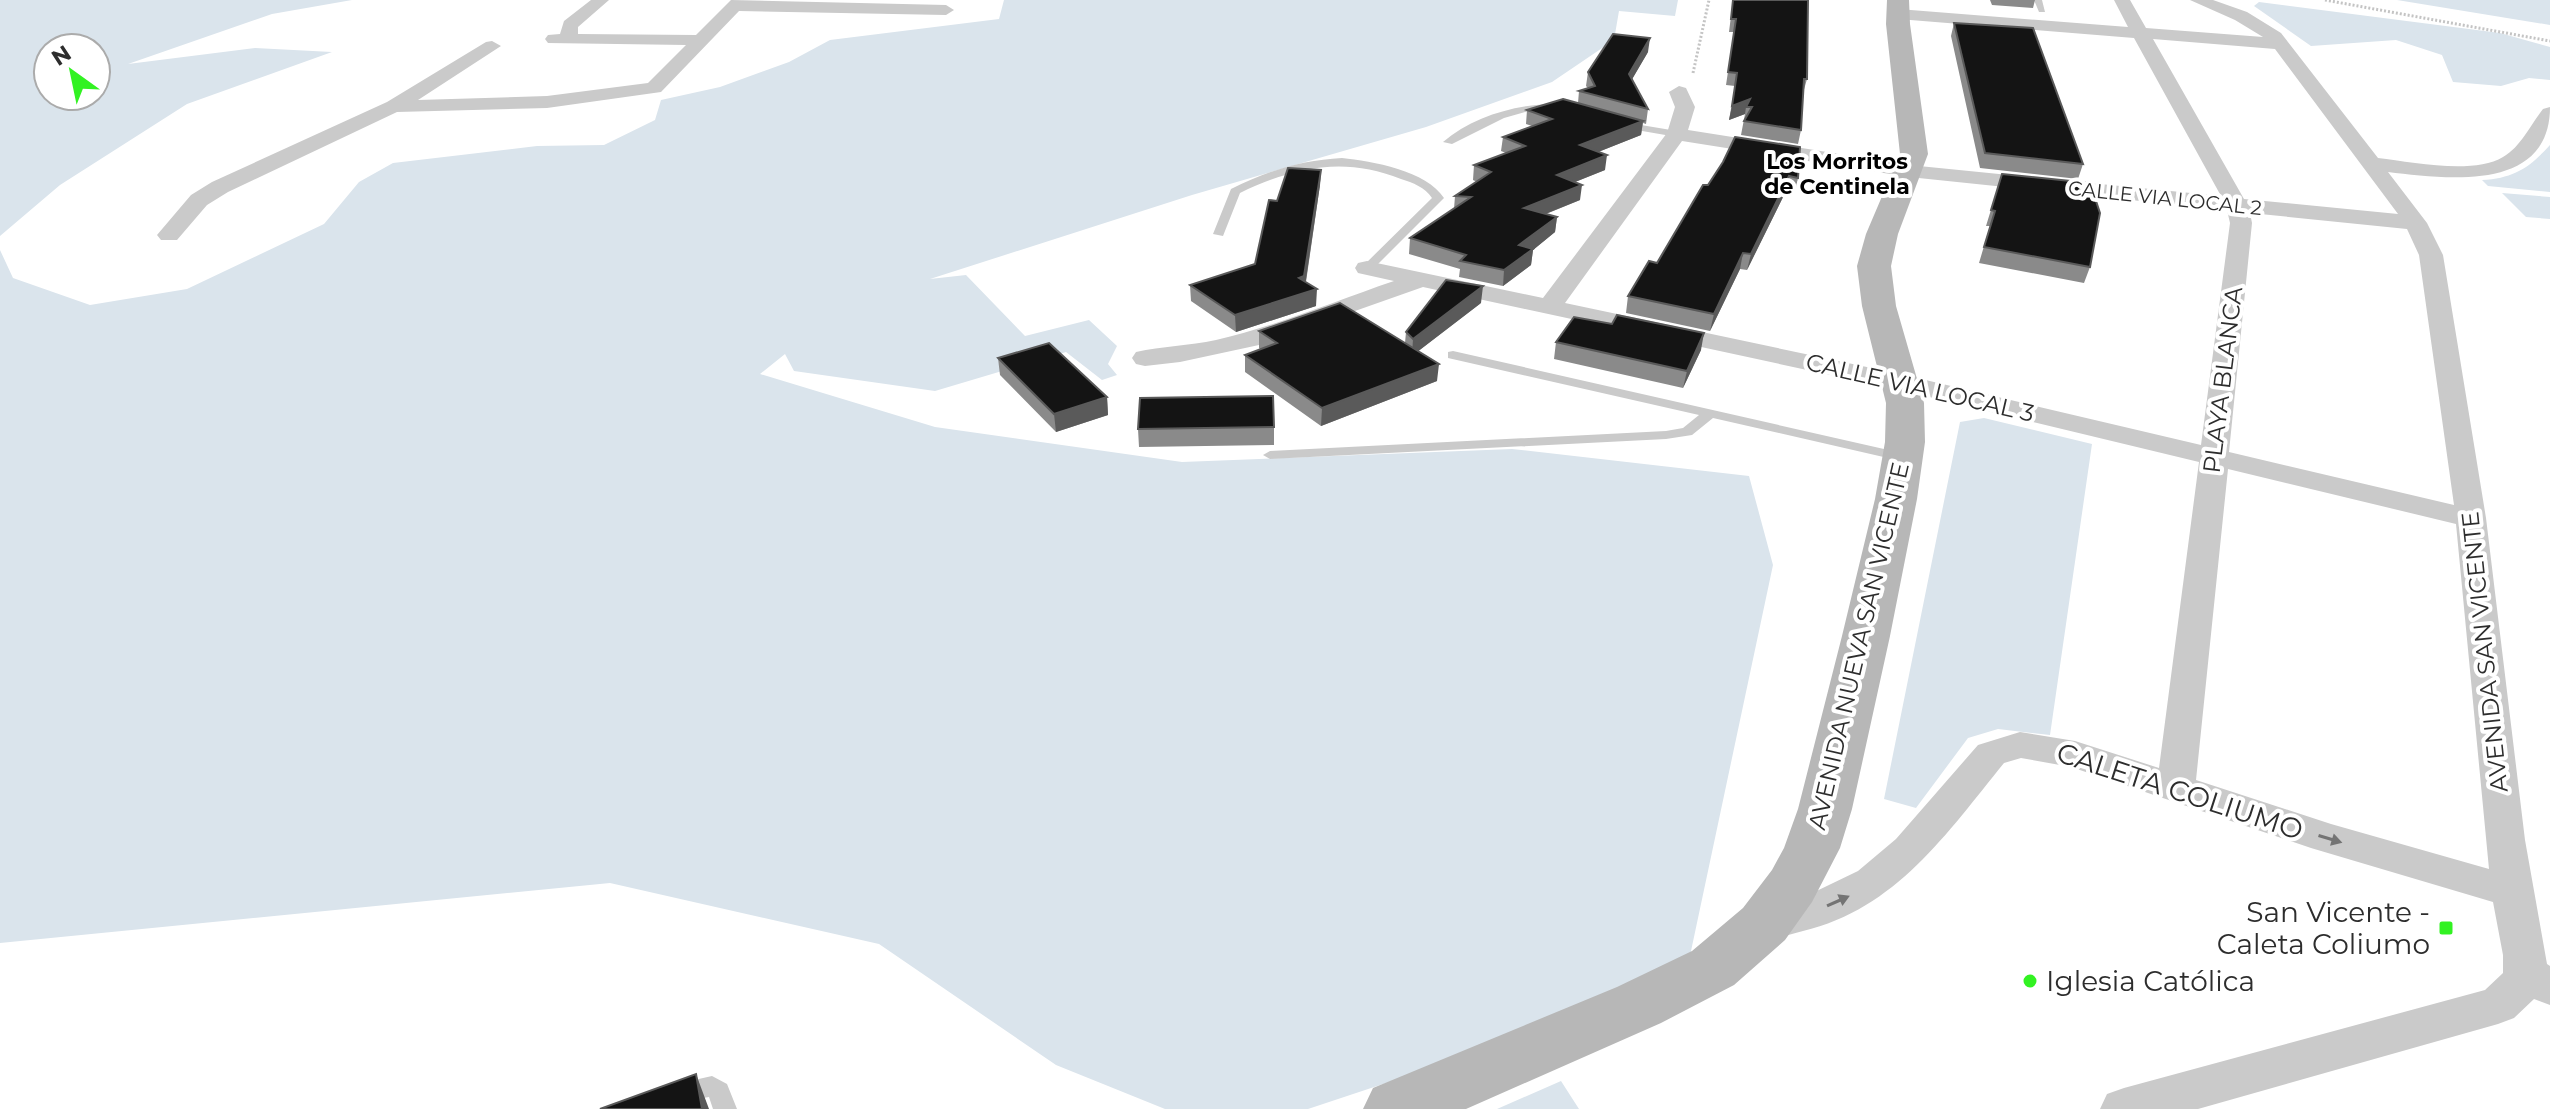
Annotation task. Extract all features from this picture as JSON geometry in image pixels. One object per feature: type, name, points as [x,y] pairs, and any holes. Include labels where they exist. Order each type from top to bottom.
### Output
[{"type":"street","points":[[601,0],[570,25],[561,39],[699,40]]},
{"type":"street","name":"PLAYA BLANCA","points":[[2122,0],[2237,206],[2241,223],[2176,789]]},
{"type":"street","name":"AVENIDA SAN VICENTE","points":[[2124,1109],[2498,1005],[2537,980],[2525,955],[2512,892],[2471,518],[2431,255],[2416,223],[2281,44],[2255,23],[2198,0]]},
{"type":"street","points":[[394,106],[547,102],[654,88],[737,3],[946,10]]},
{"type":"street","points":[[1898,7],[2139,33],[2281,44]]},
{"type":"street","name":"AVENIDA NUEVA SAN VICENTE","points":[[1396,1109],[1684,984],[1713,968],[1764,924],[1792,886],[1812,848],[1825,809],[1866,636],[1903,457],[1906,419],[1900,382],[1879,306],[1874,266],[1882,234],[1909,171],[1915,147],[1898,7]]},
{"type":"street","points":[[169,235],[199,200],[220,187],[394,106],[492,46]]},
{"type":"street","points":[[1551,305],[1677,134],[1685,107],[1679,92]]},
{"type":"street","points":[[2372,164],[2460,170],[2503,165],[2517,156],[2550,113]]},
{"type":"street","name":"CALLE VIA LOCAL 2","points":[[1677,134],[1909,171],[2416,223]]},
{"type":"street","name":"CALLE VIA LOCAL 3","points":[[1367,268],[1900,382],[2471,518]]},
{"type":"street","points":[[1145,358],[1187,354],[1236,343],[1423,279]]},
{"type":"street","name":"CALETA COLIUMO","points":[[1764,924],[1810,913],[1873,882],[1910,850],[1982,763],[2005,748],[2038,746],[2056,749],[2325,837],[2512,892]]},
{"type":"lane","points":[[1448,142],[1485,122],[1519,111],[1547,106],[1571,109]]},
{"type":"lane","points":[[1613,123],[1677,134]]},
{"type":"lane","points":[[1219,234],[1235,191],[1260,178],[1306,166],[1343,161],[1367,162],[1427,186],[1438,198],[1367,268]]},
{"type":"lane","points":[[1453,355],[1903,457]]},
{"type":"lane","points":[[1270,455],[1666,435],[1687,432],[1712,412]]},
{"type":"lane","points":[[655,1100],[694,1087],[712,1086],[719,1091],[725,1109]]},
{"type":"path","points":[[1679,92],[1691,82],[1709,0]]},
{"type":"path","points":[[2325,0],[2550,41]]},
{"type":"shaded area","points":[[0,0],[352,0],[272,14],[128,64],[255,48],[332,52],[187,104],[60,185],[0,236]]},
{"type":"shaded area","points":[[1004,0],[1678,0],[1675,16],[1619,11],[1614,40],[1552,82],[1426,127],[1192,195],[930,279],[966,275],[1025,336],[1089,320],[1117,346],[1108,364],[1117,375],[1102,380],[1066,352],[935,391],[794,371],[785,354],[760,374],[935,427],[1182,462],[1512,449],[1749,476],[1773,565],[1684,984],[1308,1109],[1165,1109],[1056,1065],[879,944],[610,883],[0,943],[0,250],[13,278],[90,305],[187,289],[324,224],[359,182],[393,163],[537,146],[604,145],[655,120],[661,100],[720,87],[789,62],[830,40],[999,19]]},
{"type":"shaded area","points":[[2397,0],[2550,0],[2550,25]]},
{"type":"shaded area","points":[[2259,2],[2500,33],[2550,47],[2550,80],[2529,78],[2501,86],[2453,82],[2442,55],[2396,40],[2311,46],[2254,6]]},
{"type":"shaded area","points":[[2550,145],[2550,192],[2488,186],[2482,180],[2503,177],[2520,170]]},
{"type":"shaded area","points":[[2502,193],[2550,197],[2550,219],[2526,217]]},
{"type":"shaded area","points":[[1984,418],[2092,444],[2050,735],[1998,729],[1968,738],[1916,808],[1884,799],[1960,422]]},
{"type":"shaded area","points":[[1561,1081],[1579,1109],[1497,1109]]},
{"type":"building","points":[[1733,0],[1808,0],[1807,79],[1804,79],[1801,130],[1744,121],[1752,107],[1746,107],[1750,99],[1732,106],[1737,73],[1728,72],[1736,19],[1731,19]]},
{"type":"building","points":[[1954,23],[2033,28],[2083,164],[1985,153]]},
{"type":"building","points":[[1613,34],[1650,38],[1629,74],[1648,109],[1579,91],[1595,86],[1588,72]]},
{"type":"building","points":[[1563,99],[1643,121],[1580,145],[1607,155],[1557,175],[1582,185],[1524,208],[1557,217],[1519,245],[1533,249],[1504,270],[1460,261],[1466,255],[1410,238],[1471,197],[1455,196],[1491,172],[1474,165],[1525,146],[1503,137],[1552,119],[1527,110]]},
{"type":"building","points":[[1735,137],[1800,147],[1798,178],[1789,176],[1751,254],[1743,253],[1714,314],[1628,296],[1649,261],[1657,263],[1703,185],[1708,185],[1723,162]]},
{"type":"building","points":[[1288,168],[1321,170],[1304,276],[1299,278],[1317,289],[1235,315],[1190,285],[1255,264],[1269,200],[1277,201]]},
{"type":"building","points":[[2002,174],[2090,183],[2100,213],[2090,267],[1984,247]]},
{"type":"building","points":[[1446,280],[1483,286],[1413,339],[1406,332]]},
{"type":"building","points":[[1340,303],[1439,364],[1322,408],[1245,355],[1277,343],[1259,331]]},
{"type":"building","points":[[1617,315],[1704,333],[1687,371],[1556,342],[1574,317],[1612,324]]},
{"type":"building","points":[[1049,343],[1107,397],[1054,414],[998,358]]},
{"type":"building","points":[[1273,396],[1274,427],[1138,429],[1140,398]]},
{"type":"building","points":[[696,1074],[702,1109],[600,1109]]},
{"type":"place","name":"San Vicente - Caleta Coliumo","points":[[2446,928]]},
{"type":"place","name":"Iglesia Católica","points":[[2030,981]]},
{"type":"district","name":"Los Morritos de Centinela","points":[[1837,174]]}]
